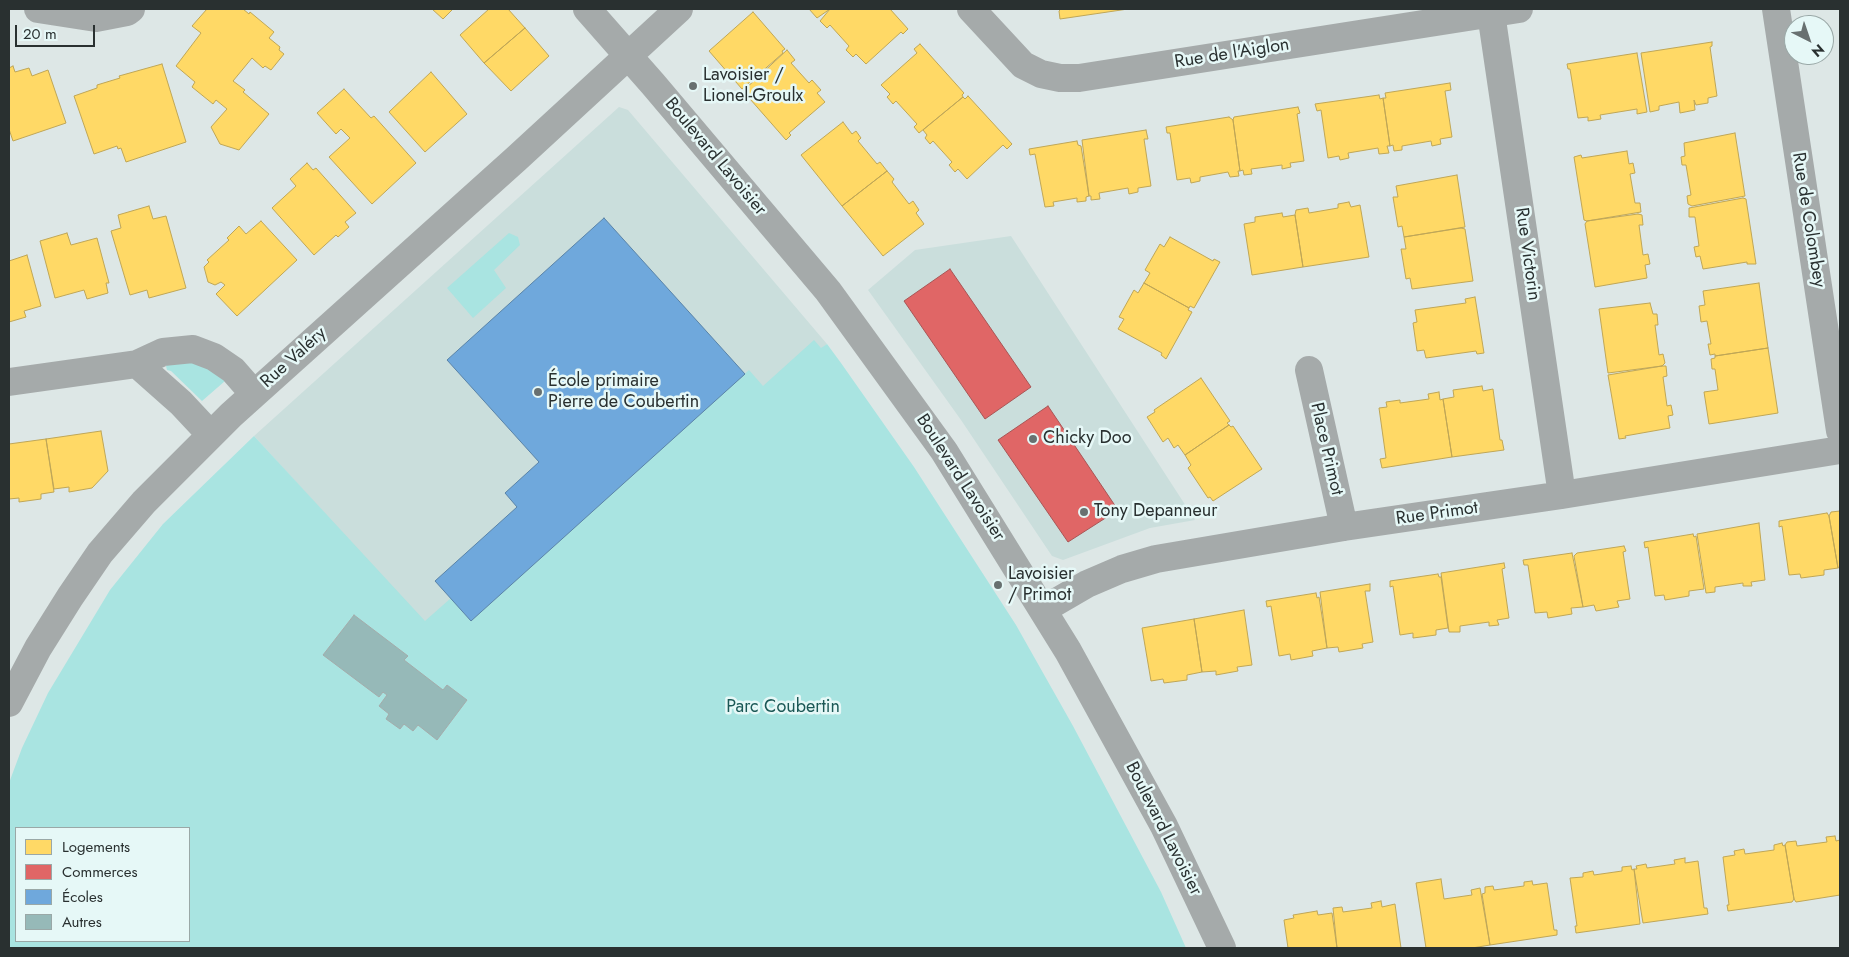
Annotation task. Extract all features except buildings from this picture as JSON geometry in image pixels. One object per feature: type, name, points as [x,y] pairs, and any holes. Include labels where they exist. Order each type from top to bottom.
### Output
[{"type":"street","points":[[38,9],[96,18],[128,12],[131,9]]},
{"type":"street","name":"Boulevard Lavoisier","points":[[587,9],[838,304],[944,450],[1044,609],[1164,826],[1222,948]]},
{"type":"street","name":"Rue Valéry","points":[[9,703],[38,648],[100,553],[144,502],[210,434],[516,160],[679,9]]},
{"type":"street","name":"Rue de l'Aiglon","points":[[971,9],[1023,65],[1040,74],[1060,78],[1079,78],[1519,9]]},
{"type":"street","name":"Rue de Colombey","points":[[1776,9],[1840,432]]},
{"type":"street","name":"Rue Victorin","points":[[1491,13],[1562,495]]},
{"type":"street","points":[[9,382],[137,364],[163,352],[193,349],[214,357],[233,370],[254,394]]},
{"type":"street","points":[[137,364],[181,403],[210,434]]},
{"type":"street","name":"Place Primot","points":[[1309,370],[1344,527]]},
{"type":"street","name":"Rue Primot","points":[[1044,609],[1087,584],[1122,569],[1156,559],[1344,527],[1562,495],[1840,450]]},
{"type":"shaded area","name":"École primaire Pierre de Coubertin","points":[[619,107],[628,110],[827,344],[466,669],[254,436]]},
{"type":"shaded area","points":[[1011,236],[1195,520],[1150,528],[1063,560],[1052,556],[961,420],[868,290],[915,250]]},
{"type":"green space","points":[[509,233],[518,237],[520,245],[494,270],[506,288],[473,318],[447,288]]},
{"type":"green space","name":"Parc Coubertin","points":[[814,340],[821,348],[827,344],[914,467],[1016,625],[1073,726],[1161,892],[1186,948],[9,948],[9,783],[22,748],[48,693],[110,590],[163,524],[254,436],[425,621],[451,598],[471,621],[749,370],[763,386]]},
{"type":"green space","points":[[197,360],[225,381],[202,401],[171,371],[167,370],[166,366],[168,364]]},
{"type":"place","name":"Lavoisier / Lionel-Groulx","points":[[693,86]]},
{"type":"place","name":"École primaire Pierre de Coubertin","points":[[538,392]]},
{"type":"place","name":"Chicky Doo","points":[[1033,439]]},
{"type":"place","name":"Tony Depanneur","points":[[1084,512]]},
{"type":"place","name":"Lavoisier / Primot","points":[[998,585]]}]
